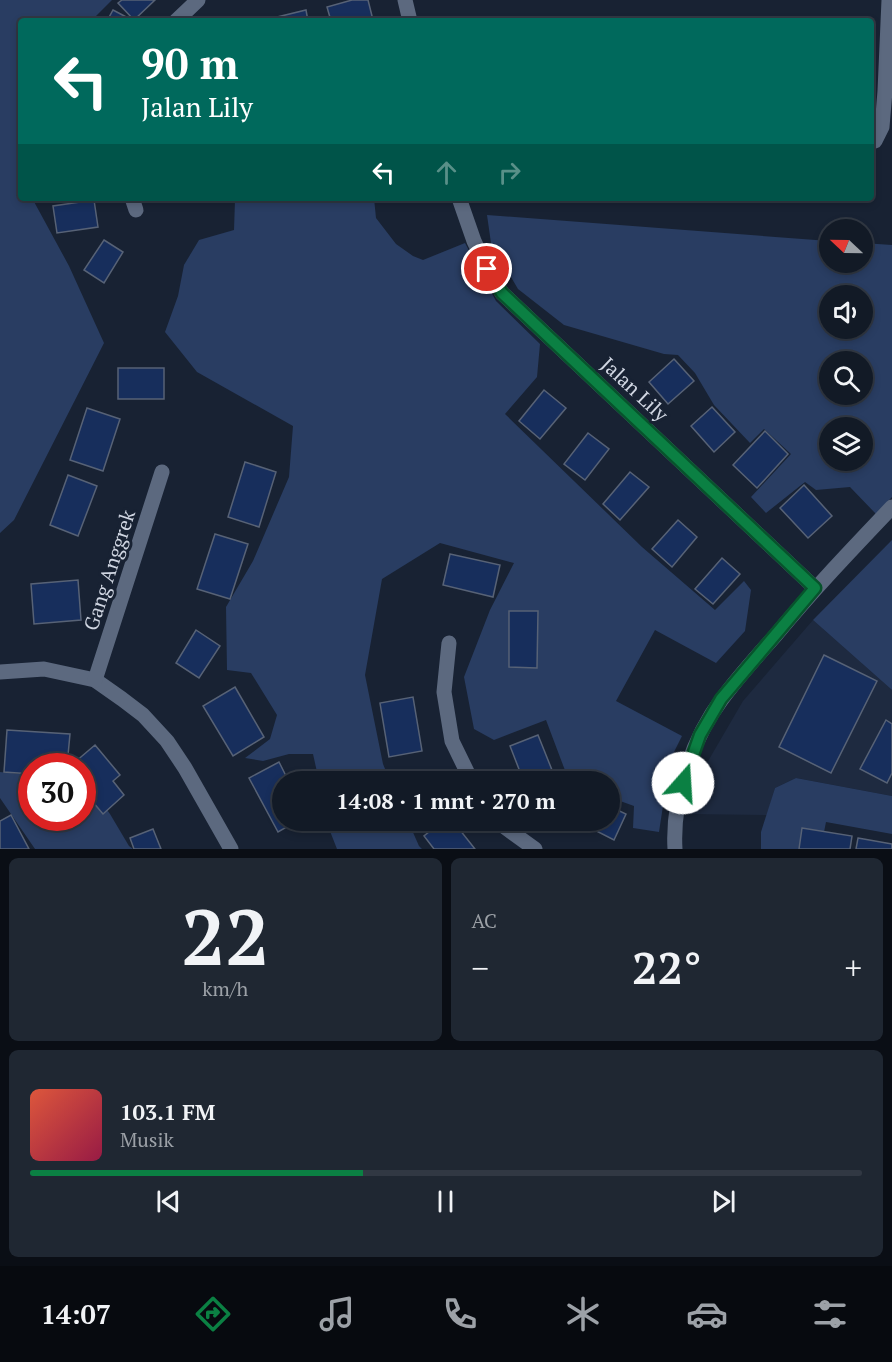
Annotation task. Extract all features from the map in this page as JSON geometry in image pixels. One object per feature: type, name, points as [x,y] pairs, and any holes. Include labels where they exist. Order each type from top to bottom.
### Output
[{"type":"street","points":[[179,18],[198,0]]},
{"type":"street","points":[[405,0],[409,18]]},
{"type":"street","points":[[874,141],[882,128],[889,0]]},
{"type":"street","name":"Jalan Lily","points":[[460,201],[474,241],[487,269],[502,293],[815,588]]},
{"type":"street","name":"Gang Anggrek","points":[[95,680],[162,472]]},
{"type":"street","points":[[675,849],[674,832],[678,800],[688,766],[700,735],[721,699],[815,588],[892,507]]},
{"type":"street","points":[[450,643],[444,692],[452,741],[466,771]]},
{"type":"street","points":[[0,672],[44,669],[95,680],[143,715],[167,741],[185,768],[231,849]]},
{"type":"street","points":[[510,831],[535,849]]},
{"type":"shaded area","points":[[0,0],[112,0],[94,18],[18,18],[18,201],[34,201],[69,266],[104,343],[14,520],[0,533]]},
{"type":"shaded area","points":[[235,201],[374,201],[376,218],[396,244],[413,256],[423,260],[465,243],[496,301],[540,344],[537,377],[505,414],[642,547],[715,610],[744,581],[751,590],[745,631],[716,663],[655,630],[616,701],[682,736],[670,760],[659,832],[633,828],[634,806],[620,801],[620,771],[565,771],[546,720],[494,740],[474,729],[464,677],[490,610],[514,563],[440,543],[382,579],[365,675],[386,771],[317,771],[313,754],[289,754],[263,761],[245,758],[270,739],[277,715],[251,673],[227,670],[226,607],[253,561],[289,477],[293,426],[197,372],[165,332],[178,296],[184,265],[199,240],[234,230]]},
{"type":"shaded area","points":[[487,215],[819,240],[819,273],[873,273],[873,244],[892,245],[892,497],[876,514],[850,487],[816,490],[805,482],[766,513],[751,497],[791,454],[764,429],[750,443],[714,405],[695,373],[678,355],[664,354],[564,325],[518,289],[491,243]]},
{"type":"shaded area","points":[[892,540],[892,690],[813,620]]},
{"type":"shaded area","points":[[813,620],[892,690],[892,796],[796,778],[775,788],[767,815],[689,814],[696,784],[743,701]]},
{"type":"shaded area","points":[[0,772],[18,774],[18,824],[0,798]]},
{"type":"shaded area","points":[[796,778],[892,796],[892,834],[826,822],[824,832],[803,828],[799,849],[761,849],[761,832],[775,788]]},
{"type":"shaded area","points":[[96,795],[133,849],[35,849],[23,831],[96,831]]},
{"type":"shaded area","points":[[330,831],[412,831],[422,849],[337,849]]},
{"type":"building","points":[[122,0],[155,0],[136,18],[132,18],[118,3]]},
{"type":"building","points":[[352,0],[368,0],[372,18],[330,18],[327,7]]},
{"type":"building","points":[[113,10],[128,18],[109,18]]},
{"type":"building","points":[[306,10],[307,18],[273,18]]},
{"type":"building","points":[[94,201],[98,227],[57,233],[53,206]]},
{"type":"building","points":[[104,240],[123,252],[104,283],[84,270]]},
{"type":"building","points":[[674,359],[694,381],[668,404],[649,382]]},
{"type":"building","points":[[118,368],[164,368],[164,399],[118,399]]},
{"type":"building","points":[[544,390],[566,408],[540,439],[519,421]]},
{"type":"building","points":[[712,407],[735,432],[714,452],[691,426]]},
{"type":"building","points":[[87,408],[120,419],[103,471],[70,460]]},
{"type":"building","points":[[765,431],[788,454],[757,488],[733,465]]},
{"type":"building","points":[[588,433],[609,449],[585,480],[564,464]]},
{"type":"building","points":[[245,462],[276,472],[259,527],[228,517]]},
{"type":"building","points":[[630,472],[649,487],[620,520],[603,504]]},
{"type":"building","points":[[68,475],[97,486],[78,536],[50,525]]},
{"type":"building","points":[[804,485],[832,516],[808,538],[780,508]]},
{"type":"building","points":[[678,520],[697,537],[672,567],[652,549]]},
{"type":"building","points":[[215,534],[248,544],[230,599],[197,589]]},
{"type":"building","points":[[450,554],[500,565],[493,597],[443,585]]},
{"type":"building","points":[[722,558],[740,574],[713,604],[695,589]]},
{"type":"building","points":[[78,580],[81,620],[34,624],[31,584]]},
{"type":"building","points":[[509,611],[538,611],[537,668],[509,667]]},
{"type":"building","points":[[196,630],[220,646],[199,678],[176,663]]},
{"type":"building","points":[[824,655],[877,681],[831,773],[779,747]]},
{"type":"building","points":[[235,687],[264,737],[233,756],[203,706]]},
{"type":"building","points":[[413,697],[422,751],[389,757],[380,703]]},
{"type":"building","points":[[886,720],[892,724],[892,773],[887,783],[860,769]]},
{"type":"building","points":[[7,730],[70,734],[68,753],[18,753],[18,773],[4,772]]},
{"type":"building","points":[[538,735],[552,771],[520,771],[510,746]]},
{"type":"building","points":[[95,745],[120,775],[113,781],[124,795],[103,814],[96,806],[96,753],[86,753]]},
{"type":"building","points":[[279,762],[284,771],[272,771],[272,821],[249,778]]},
{"type":"building","points":[[620,811],[626,814],[620,827]]},
{"type":"building","points":[[11,815],[29,849],[0,849],[0,821]]},
{"type":"building","points":[[802,828],[852,836],[850,849],[799,849]]},
{"type":"building","points":[[153,829],[161,849],[134,849],[130,838]]},
{"type":"building","points":[[430,831],[461,831],[475,849],[434,849],[424,836]]},
{"type":"building","points":[[596,831],[618,831],[614,840]]},
{"type":"building","points":[[858,838],[892,844],[892,849],[856,849]]},
{"type":"route","points":[[487,269],[502,293],[815,588],[721,699],[700,735],[683,783]]}]
